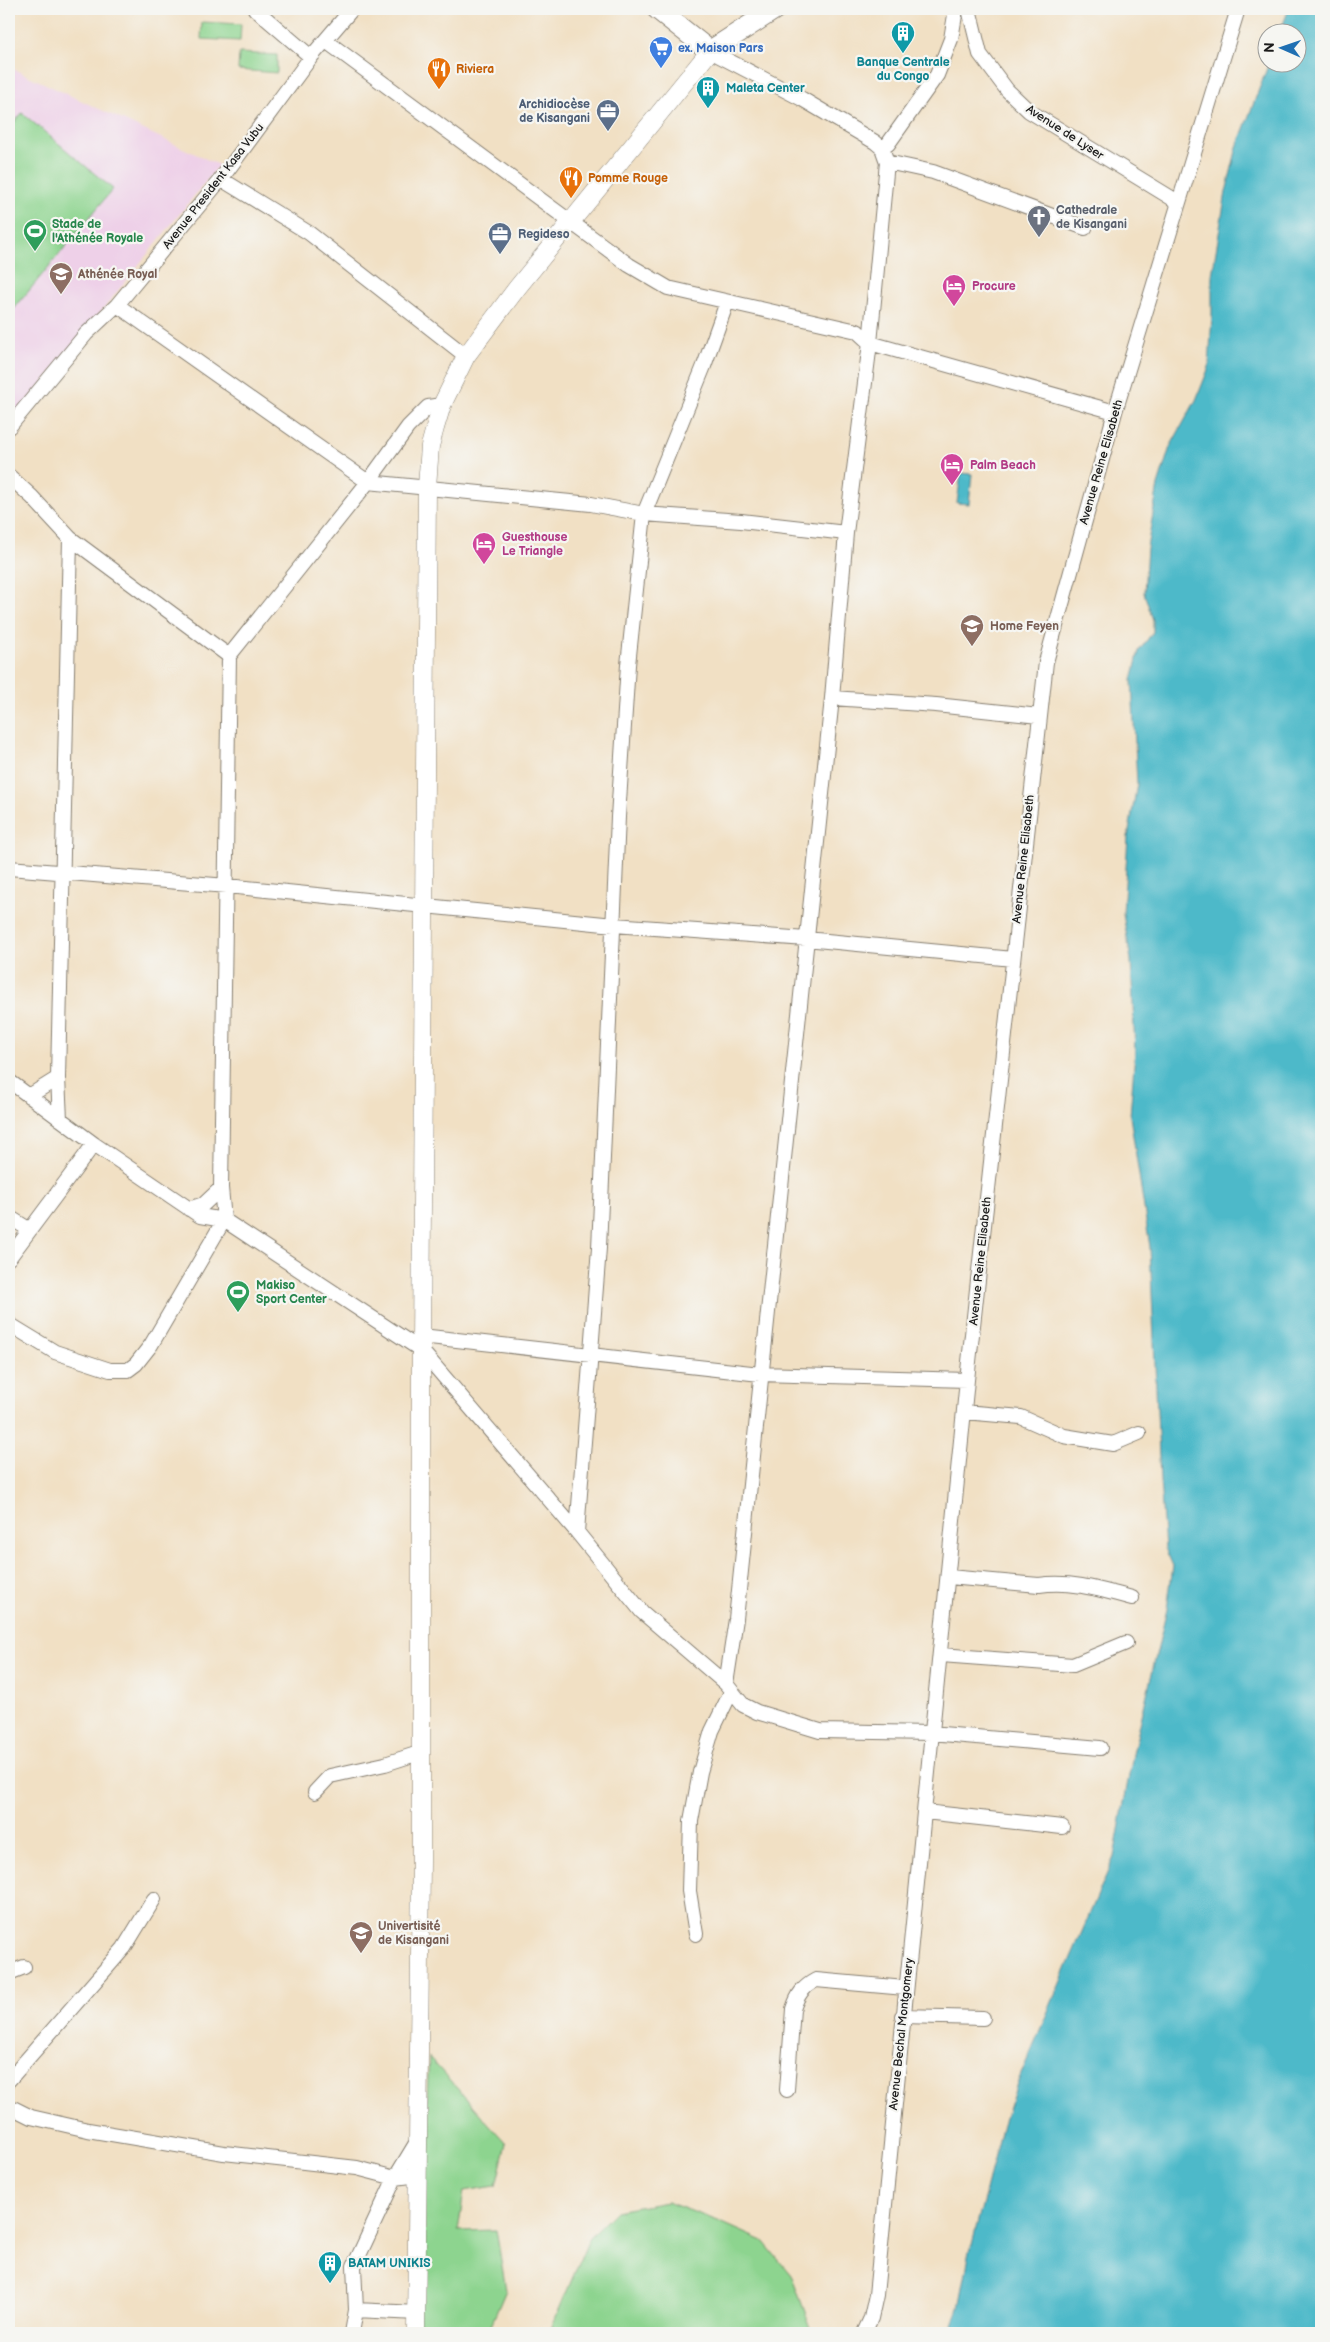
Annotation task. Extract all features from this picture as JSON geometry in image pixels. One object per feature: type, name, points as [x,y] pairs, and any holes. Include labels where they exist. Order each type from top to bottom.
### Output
[{"type":"highway","points":[[657,9],[710,51],[775,9]]},
{"type":"main road","points":[[416,2333],[420,2136],[422,1752],[421,1343],[428,487],[430,446],[442,404],[466,356],[517,288],[710,51]]},
{"type":"street","points":[[255,9],[311,57]]},
{"type":"street","name":"Avenue President Kasa Vubu","points":[[9,427],[86,334],[117,305],[221,179],[311,57],[326,42],[352,9]]},
{"type":"street","points":[[882,148],[888,144],[937,75],[951,38],[956,9]]},
{"type":"street","name":"Avenue de Lyser","points":[[969,9],[980,54],[1007,90],[1029,111],[1178,202]]},
{"type":"street","name":"Avenue Reine Elisabeth","points":[[931,1733],[941,1655],[967,1380],[1039,716],[1050,644],[1115,412],[1238,9]]},
{"type":"street","points":[[326,42],[573,221],[629,264],[668,288],[857,331],[870,343],[1115,412]]},
{"type":"street","points":[[696,1934],[689,1891],[691,1821],[700,1772],[712,1731],[728,1688],[832,698],[846,533],[870,343],[887,162],[882,148],[875,142],[802,99],[710,51]]},
{"type":"street","points":[[887,162],[933,172],[1085,228]]},
{"type":"street","points":[[221,179],[309,233],[466,356]]},
{"type":"street","points":[[577,1532],[598,1248],[628,664],[644,514],[727,302]]},
{"type":"street","points":[[117,305],[368,482],[591,504],[644,514],[741,521],[846,533]]},
{"type":"street","points":[[9,1324],[56,1352],[110,1370],[128,1370],[136,1364],[152,1345],[224,1220],[222,1188],[229,656],[368,482],[408,426],[428,407],[442,404]]},
{"type":"street","points":[[9,476],[32,496],[70,538],[229,656]]},
{"type":"street","points":[[60,1119],[58,1078],[70,538]]},
{"type":"street","points":[[832,698],[936,705],[1039,716]]},
{"type":"street","points":[[9,868],[227,886],[614,925],[806,939],[1013,959]]},
{"type":"street","points":[[29,1096],[58,1078]]},
{"type":"street","points":[[9,1081],[94,1144],[200,1216],[224,1220],[421,1343],[642,1612],[728,1688],[743,1705],[757,1712],[820,1731],[931,1733],[1100,1748]]},
{"type":"street","points":[[9,1258],[94,1144]]},
{"type":"street","points":[[189,1209],[204,1204],[222,1188]]},
{"type":"street","points":[[9,1218],[30,1230]]},
{"type":"street","points":[[421,1343],[591,1355],[760,1374],[967,1380]]},
{"type":"street","points":[[965,1412],[1021,1417],[1064,1436],[1113,1444],[1139,1433]]},
{"type":"street","points":[[949,1577],[1039,1586],[1049,1584],[1084,1585],[1132,1598]]},
{"type":"street","points":[[941,1655],[1073,1665],[1126,1643]]},
{"type":"street","name":"Avenue Bechal Montgomery","points":[[864,2333],[871,2318],[876,2296],[902,2016],[925,1812],[931,1733]]},
{"type":"street","points":[[315,1792],[330,1776],[385,1764],[422,1752]]},
{"type":"street","points":[[925,1812],[1062,1826]]},
{"type":"street","points":[[9,2080],[124,1948],[154,1899]]},
{"type":"street","points":[[9,1973],[24,1967]]},
{"type":"street","points":[[787,2090],[793,2009],[797,1997],[804,1986],[816,1980],[905,1988]]},
{"type":"street","points":[[902,2016],[983,2018]]},
{"type":"street","points":[[9,2106],[31,2117],[88,2130],[224,2153],[356,2168],[395,2178],[419,2175]]},
{"type":"street","points":[[352,2333],[356,2310],[354,2266],[395,2178],[420,2136]]},
{"type":"street","points":[[356,2310],[417,2313]]},
{"type":"shaded area","name":"Athénée Royal","points":[[9,67],[219,165],[9,426]]},
{"type":"green space","points":[[202,22],[241,24],[240,41],[201,39]]},
{"type":"green space","points":[[239,53],[277,55],[277,73],[238,70]]},
{"type":"green space","name":"Stade de l'Athénée Royale","points":[[22,113],[113,189],[9,315],[9,129]]},
{"type":"green space","points":[[429,2057],[506,2143],[496,2186],[464,2191],[458,2231],[496,2230],[506,2290],[491,2325],[483,2333],[416,2333]]},
{"type":"green space","points":[[667,2202],[718,2221],[763,2241],[791,2275],[813,2333],[549,2333],[590,2237],[616,2211]]},
{"type":"water","points":[[1289,9],[1321,9],[1321,2333],[950,2333],[959,2308],[969,2256],[1003,2125],[1016,2086],[1114,1857],[1133,1754],[1167,1609],[1173,1566],[1165,1548],[1160,1480],[1150,1247],[1130,1116],[1135,1052],[1131,960],[1123,914],[1128,837],[1137,784],[1132,680],[1139,651],[1153,632],[1153,620],[1144,593],[1147,548],[1158,485],[1170,447],[1196,400],[1209,367],[1212,275],[1226,192],[1237,147],[1266,72],[1308,72],[1308,22],[1284,22]]},
{"type":"water","points":[[961,473],[972,474],[969,504],[957,503]]},
{"type":"place","name":"Banque Centrale du Congo","points":[[903,54]]},
{"type":"place","name":"ex. Maison Pars","points":[[661,69]]},
{"type":"place","name":"Riviera","points":[[439,90]]},
{"type":"place","name":"Maleta Center","points":[[708,109]]},
{"type":"place","name":"Archidiocèse de Kisangani","points":[[608,132]]},
{"type":"place","name":"Pomme Rouge","points":[[571,199]]},
{"type":"place","name":"Cathedrale de Kisangani","points":[[1039,238]]},
{"type":"place","name":"Stade de l'Athénée Royale","points":[[35,252]]},
{"type":"place","name":"Regideso","points":[[500,255]]},
{"type":"place","name":"Athénée Royal","points":[[61,295]]},
{"type":"place","name":"Procure","points":[[954,307]]},
{"type":"place","name":"Palm Beach","points":[[952,486]]},
{"type":"place","name":"Guesthouse Le Triangle","points":[[484,565]]},
{"type":"place","name":"Home Feyen","points":[[972,647]]},
{"type":"place","name":"Makiso Sport Center","points":[[238,1313]]},
{"type":"place","name":"Univertisité de Kisangani","points":[[361,1954]]},
{"type":"place","name":"BATAM UNIKIS","points":[[330,2284]]}]
